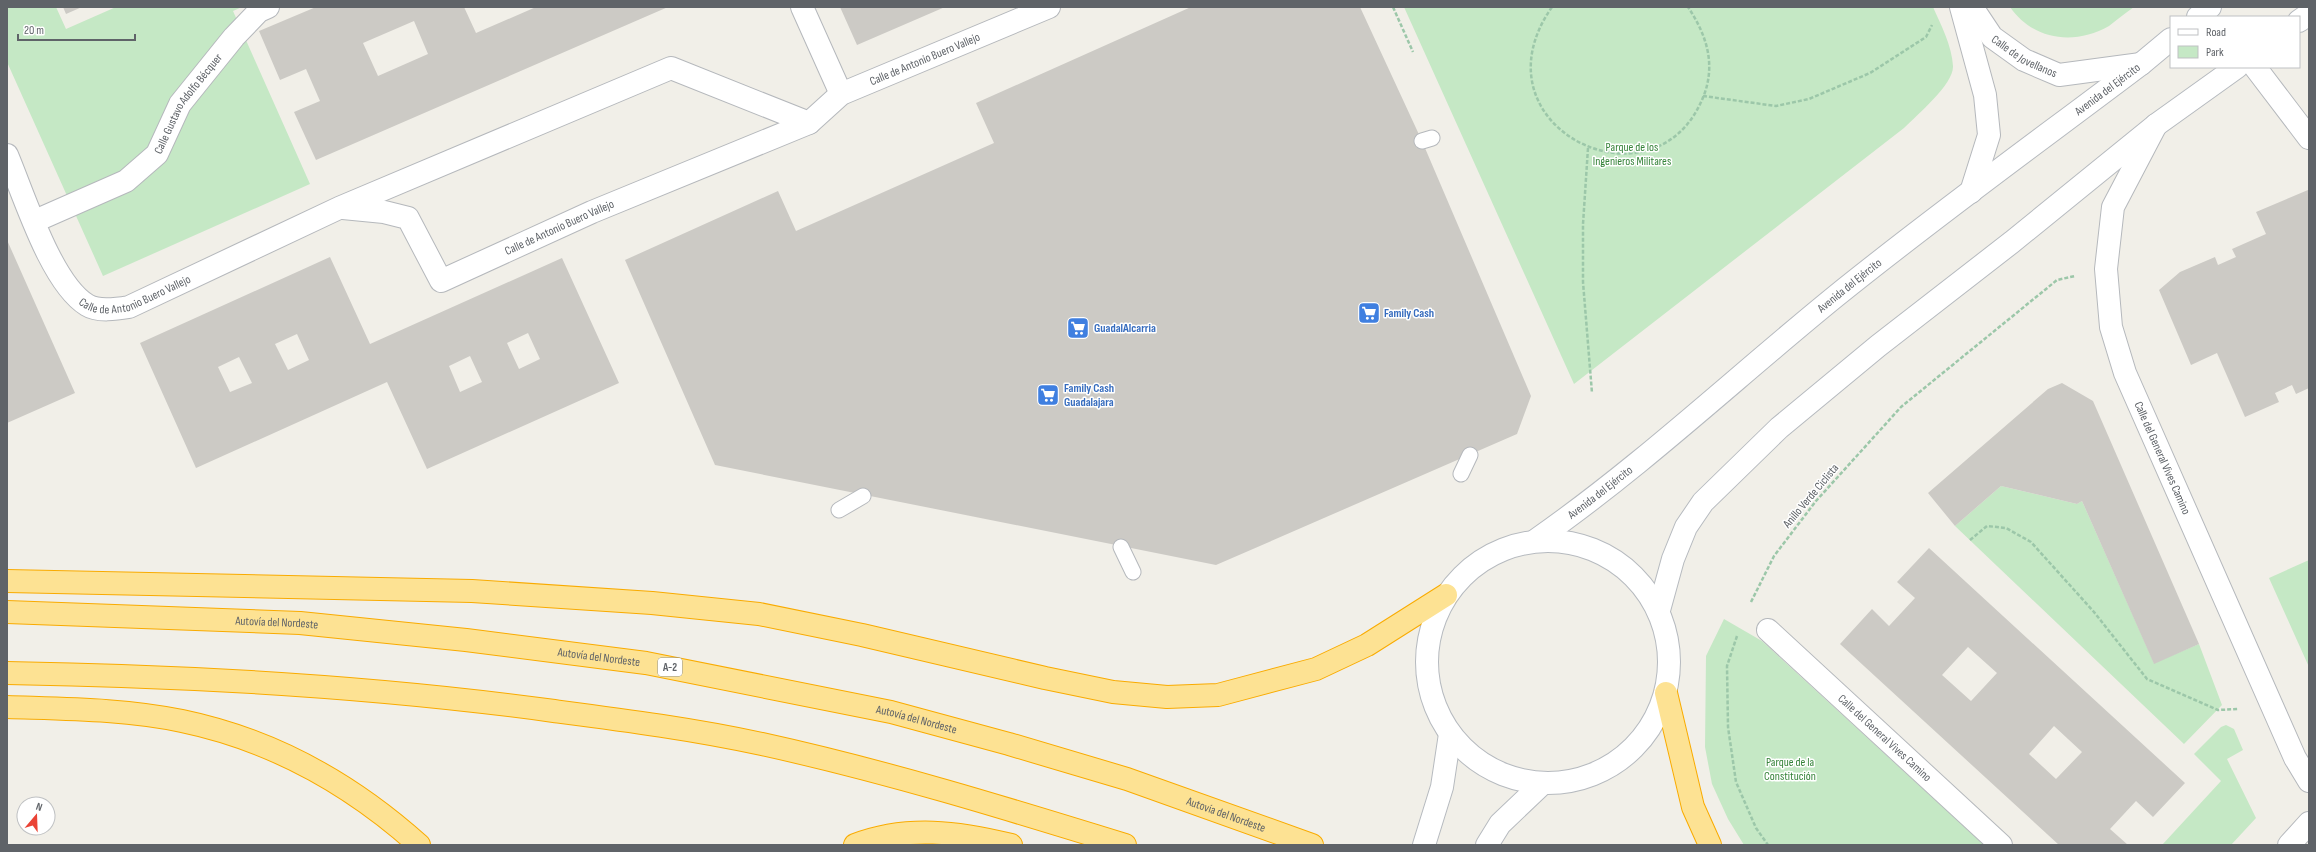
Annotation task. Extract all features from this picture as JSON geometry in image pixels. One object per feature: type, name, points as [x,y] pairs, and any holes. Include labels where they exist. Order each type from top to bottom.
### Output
[{"type":"highway","points":[[7,581],[464,591],[652,603],[759,614],[862,635],[1045,678],[1113,692],[1167,697],[1218,695],[1316,669],[1367,645],[1446,595]]},
{"type":"highway","name":"Autovía del Nordeste","points":[[7,612],[300,622],[466,640],[646,663],[891,712],[1009,744],[1127,779],[1312,845]]},
{"type":"highway","points":[[7,674],[296,684],[459,698],[638,722],[760,744],[832,761],[1010,809],[1125,845]]},
{"type":"highway","points":[[1666,693],[1693,807],[1710,845]]},
{"type":"highway","points":[[7,707],[121,712],[181,720],[240,736],[289,755],[342,786],[394,822],[419,845]]},
{"type":"highway","points":[[856,845],[869,840],[904,833],[936,831],[970,835],[1011,845]]},
{"type":"street","name":"Calle Gustavo Adolfo Bécquer","points":[[35,221],[126,180],[158,154],[180,104],[234,37],[259,11],[268,7]]},
{"type":"street","points":[[802,7],[841,94]]},
{"type":"street","name":"Calle de Antonio Buero Vallejo","points":[[340,208],[384,212],[408,218],[441,281],[592,212],[809,123],[841,94],[1049,7]]},
{"type":"street","points":[[1961,7],[1985,95],[1989,135],[1971,192]]},
{"type":"street","name":"Calle de Jovellanos","points":[[1972,7],[1992,37],[2024,60],[2059,75],[2141,64]]},
{"type":"street","points":[[2199,16],[2210,7]]},
{"type":"street","points":[[2300,20],[2309,14]]},
{"type":"street","name":"Avenida del Ejército","points":[[1536,540],[1594,500],[1835,297],[2141,64],[2170,40]]},
{"type":"street","name":"Calle de Antonio Buero Vallejo","points":[[7,155],[53,262],[69,289],[88,306],[109,310],[129,308],[340,208],[672,68],[809,123]]},
{"type":"street","points":[[1659,610],[1674,560],[1686,527],[1708,496],[1779,428],[1878,346],[2006,247],[2156,125],[2236,68]]},
{"type":"street","points":[[2256,68],[2309,138]]},
{"type":"street","name":"Calle del General Vives Camino","points":[[2156,125],[2113,207],[2106,269],[2111,327],[2125,373],[2272,709],[2295,758],[2309,781]]},
{"type":"street","points":[[1536,540],[1585,546],[1613,559],[1639,581],[1659,610],[1668,639],[1670,666],[1666,693],[1654,724],[1633,750],[1600,772],[1575,780],[1542,784],[1507,776],[1475,759],[1450,734],[1435,708],[1427,679],[1426,650],[1432,621],[1446,595],[1461,576],[1483,558],[1505,548],[1536,540]]},
{"type":"street","name":"Calle del General Vives Camino","points":[[1768,630],[2001,845]]},
{"type":"street","points":[[1424,845],[1442,788],[1450,734]]},
{"type":"street","points":[[1487,845],[1500,824],[1542,784]]},
{"type":"street","points":[[2288,845],[2309,823]]},
{"type":"lane","points":[[1461,474],[1470,455]]},
{"type":"lane","points":[[839,510],[863,496]]},
{"type":"lane","points":[[1121,547],[1133,572]]},
{"type":"path","points":[[1393,7],[1413,52]]},
{"type":"path","points":[[1552,7],[1541,23],[1533,43],[1530,64],[1533,86],[1541,106],[1553,124],[1569,138],[1588,148],[1609,154],[1630,154],[1652,149],[1671,139],[1687,124],[1700,107],[1707,86],[1710,65],[1707,44],[1700,24],[1688,7]]},
{"type":"path","points":[[1703,96],[1776,106],[1809,99],[1870,73],[1926,37],[1935,19]]},
{"type":"path","points":[[1588,148],[1583,224],[1583,282],[1592,393]]},
{"type":"path","name":"Anillo Verde Ciclista","points":[[1748,608],[1774,556],[1816,501],[1901,407],[2056,280],[2106,269]]},
{"type":"path","points":[[1970,540],[1987,526],[2006,528],[2031,542],[2094,612],[2147,679],[2218,710],[2272,709]]},
{"type":"path","points":[[1739,628],[1727,666],[1728,726],[1736,782],[1756,828],[1768,845]]},
{"type":"green space","points":[[7,7],[56,7],[66,29],[116,7],[242,7],[233,11],[310,184],[103,276],[7,62]]},
{"type":"green space","name":"Parque de los Ingenieros Militares","points":[[1404,7],[1933,7],[1943,28],[1951,51],[1953,66],[1952,73],[1948,81],[1934,99],[1904,128],[1574,384]]},
{"type":"green space","points":[[2010,7],[2134,7],[2109,26],[2096,32],[2082,36],[2068,37],[2042,33],[2030,27],[2019,18]]},
{"type":"green space","points":[[2001,486],[2077,504],[2082,501],[2154,663],[2199,644],[2222,705],[2184,744],[1955,526]]},
{"type":"green space","points":[[2309,560],[2309,667],[2269,578]]},
{"type":"green space","name":"Parque de la Constitución","points":[[1724,619],[1762,641],[1984,845],[1744,845],[1728,819],[1712,784],[1705,747],[1706,656]]},
{"type":"green space","points":[[2226,725],[2234,729],[2243,750],[2227,759],[2256,818],[2231,845],[2162,845],[2221,781],[2194,754],[2221,727]]},
{"type":"building","points":[[63,7],[82,7],[66,14]]},
{"type":"building","points":[[316,7],[464,7],[476,33],[536,7],[668,7],[316,160],[294,112],[320,101],[306,69],[280,80],[259,31]],"holes":[[[414,21],[428,54],[378,76],[363,43]]]},
{"type":"building","points":[[840,7],[945,7],[857,45]]},
{"type":"building","name":"GuadalAlcarria","points":[[1191,7],[1360,7],[1422,141],[1531,396],[1517,434],[1216,565],[715,465],[625,260],[778,191],[796,231],[994,143],[976,103]]},
{"type":"building","points":[[2308,190],[2309,388],[2296,394],[2292,385],[2275,393],[2279,402],[2245,417],[2217,353],[2191,365],[2159,290],[2180,272],[2215,257],[2218,265],[2236,257],[2232,249],[2266,234],[2256,212]]},
{"type":"building","points":[[7,240],[75,393],[7,423]]},
{"type":"building","points":[[330,257],[370,344],[562,258],[619,383],[427,469],[387,382],[196,468],[140,343]],"holes":[[[528,333],[540,359],[519,369],[507,343]],[[297,334],[309,360],[288,370],[275,344]],[[470,356],[482,382],[460,392],[449,366]],[[239,357],[252,383],[230,392],[218,367]]]},
{"type":"building","points":[[2062,383],[2093,401],[2199,644],[2154,664],[2082,501],[2077,504],[2001,486],[1955,526],[1928,493],[2048,389]]},
{"type":"building","points":[[1929,548],[2185,783],[2153,817],[2136,801],[2110,829],[2128,845],[2059,845],[1840,644],[1872,609],[1889,626],[1915,598],[1897,582]],"holes":[[[1968,647],[1997,673],[1971,701],[1942,675]],[[2054,726],[2082,752],[2056,779],[2029,754]]]},
{"type":"place","name":"Family Cash","points":[[1369,313]]},
{"type":"place","name":"GuadalAlcarria","points":[[1078,328]]},
{"type":"place","name":"Family Cash Guadalajara","points":[[1048,395]]}]
